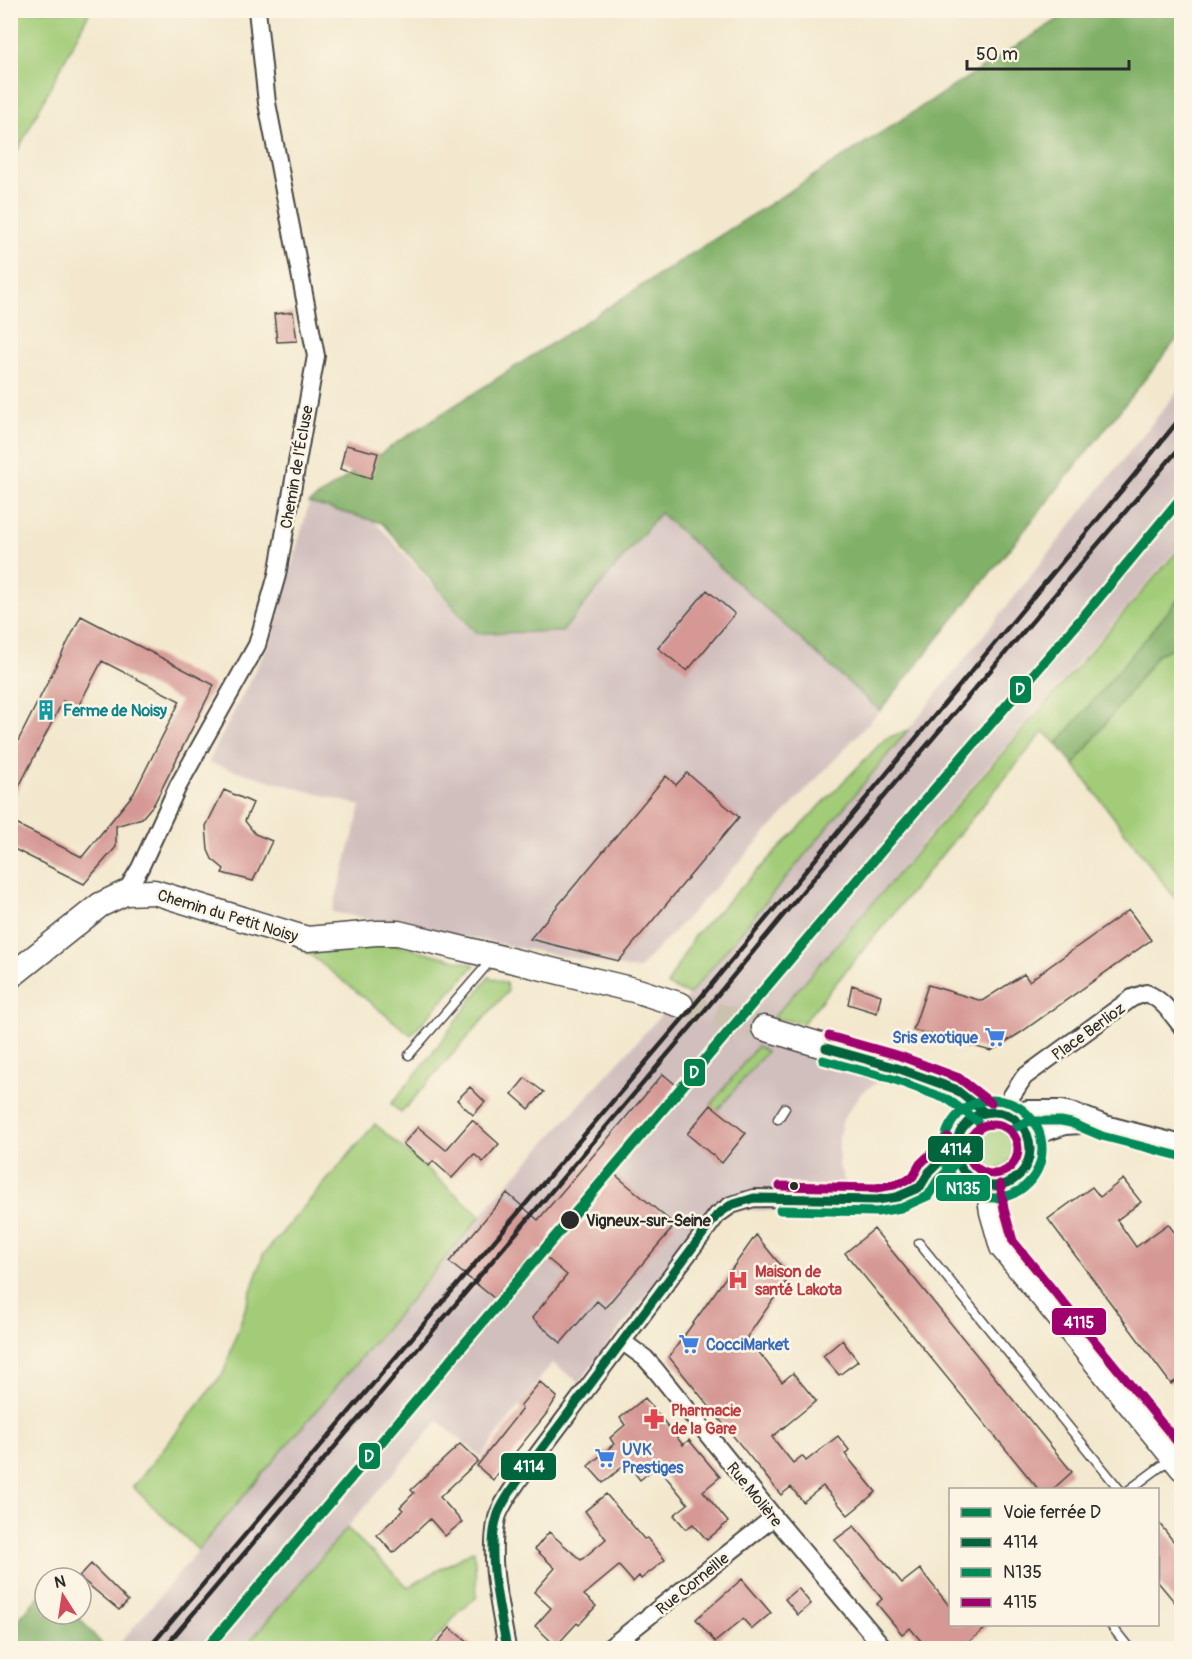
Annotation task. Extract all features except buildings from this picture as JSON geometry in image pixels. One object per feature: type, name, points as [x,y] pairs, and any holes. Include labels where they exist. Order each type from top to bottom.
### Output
[{"type":"street","name":"Chemin de l'Écluse","points":[[125,892],[140,868],[178,786],[257,645],[277,575],[316,356],[267,103],[257,10]]},
{"type":"street","name":"Chemin du Petit Noisy","points":[[10,977],[100,905],[125,892],[154,891],[307,939],[398,933],[638,991],[681,1005]]},
{"type":"street","name":"Place Berlioz","points":[[999,1113],[1024,1077],[1131,998],[1146,993],[1154,996],[1182,1027]]},
{"type":"street","points":[[764,1029],[897,1068],[955,1089],[999,1113],[1022,1125],[1031,1148],[1025,1168],[1009,1183],[988,1186],[976,1182],[967,1175],[960,1167],[956,1157],[958,1135],[964,1124],[973,1117],[999,1113],[1027,1109],[1062,1109],[1105,1124],[1182,1144]]},
{"type":"street","points":[[1029,1138],[1065,1126],[1105,1124]]},
{"type":"street","points":[[921,1187],[929,1172],[956,1146]]},
{"type":"street","points":[[507,1648],[494,1563],[498,1517],[520,1478],[717,1215],[731,1205],[754,1198],[877,1200],[897,1197],[921,1187],[967,1175]]},
{"type":"street","points":[[988,1186],[992,1212],[1002,1246],[1179,1459]]},
{"type":"street","name":"Rue Molière","points":[[623,1342],[645,1358],[654,1368],[774,1517],[884,1648]]},
{"type":"street","name":"Rue Corneille","points":[[609,1648],[774,1517]]},
{"type":"lane","points":[[409,1055],[494,956]]},
{"type":"lane","points":[[778,1119],[785,1108]]},
{"type":"lane","points":[[919,1243],[1118,1488]]},
{"type":"lane","points":[[1132,1488],[1179,1459]]},
{"type":"lane","points":[[1112,1626],[1129,1648]]},
{"type":"shaded area","points":[[1181,387],[1181,544],[759,1035],[802,1053],[881,1080],[862,1092],[843,1119],[839,1135],[839,1166],[854,1213],[747,1210],[705,1214],[648,1293],[579,1382],[552,1363],[481,1457],[438,1421],[244,1648],[116,1648],[504,1188],[662,1014],[673,1014],[681,1005],[908,730]]},
{"type":"shaded area","points":[[309,503],[374,521],[476,633],[562,632],[660,513],[880,711],[638,970],[332,912],[361,806],[208,763],[272,637]]},
{"type":"green space","points":[[11,10],[90,11],[17,152],[11,152]]},
{"type":"green space","points":[[1071,11],[1181,11],[1181,334],[880,711],[660,513],[562,632],[476,633],[382,523],[309,503],[399,441]]},
{"type":"green space","points":[[1181,547],[1181,598],[1057,744],[1044,731],[803,1023],[773,1018]]},
{"type":"green space","points":[[1181,596],[1181,644],[1158,654],[1074,765],[1057,744]]},
{"type":"green space","points":[[1181,644],[1181,906],[1074,765],[1158,654]]},
{"type":"green space","points":[[908,730],[689,995],[667,985],[694,936],[885,739]]},
{"type":"green space","points":[[394,944],[475,965],[411,1035],[303,949]]},
{"type":"green space","points":[[489,977],[506,983],[508,991],[401,1113],[391,1104],[428,1059]]},
{"type":"green space","points":[[757,1046],[766,1052],[717,1111],[711,1105]]},
{"type":"green space","points":[[375,1124],[481,1216],[198,1550],[133,1487],[224,1372],[263,1255]]},
{"type":"green space","points":[[992,1128],[1007,1134],[1013,1149],[1007,1164],[992,1170],[977,1164],[971,1149],[977,1134]]},
{"type":"green space","points":[[347,1528],[408,1587],[474,1550],[477,1597],[461,1610],[428,1648],[244,1648]]},
{"type":"green space","points":[[33,1603],[33,1626],[86,1626],[105,1648],[11,1648],[11,1628]]},
{"type":"tunnel","points":[[681,1005],[764,1028]]},
{"type":"railway","points":[[149,1648],[696,1003],[1182,416]]},
{"type":"railway","points":[[164,1648],[1182,445]]},
{"type":"rail line","name":"D","points":[[207,1648],[901,828],[1088,611],[1182,497]]},
{"type":"transit line","name":"4115","points":[[829,1036],[900,1056],[959,1078],[991,1103]]},
{"type":"transit line","name":"4114","points":[[826,1048],[897,1068],[955,1089],[984,1112]]},
{"type":"transit line","name":"N135","points":[[823,1060],[893,1079],[949,1100],[977,1121]]},
{"type":"transit line","name":"N135","points":[[993,1100],[1012,1104],[1028,1114],[1038,1130],[1042,1149],[1038,1168],[1028,1184],[1012,1194],[993,1198],[974,1194],[958,1184],[948,1168],[944,1149],[948,1130],[958,1114],[974,1104],[993,1100]]},
{"type":"transit line","name":"4114","points":[[986,1112],[1000,1112],[1014,1118],[1024,1128],[1030,1142],[1030,1149],[1030,1156],[1024,1170],[1014,1180],[1000,1186],[986,1186],[972,1180],[962,1170],[956,1156],[956,1142],[962,1128],[972,1118],[986,1112]]},
{"type":"transit line","name":"N135","points":[[1016,1127],[1030,1121],[1061,1121],[1102,1136],[1179,1156]]},
{"type":"transit line","name":"4115","points":[[993,1124],[1002,1126],[1013,1135],[1018,1149],[1016,1158],[1007,1169],[993,1174],[984,1172],[973,1163],[968,1149],[970,1140],[979,1129],[993,1124]]},
{"type":"transit line","name":"4115","points":[[780,1186],[876,1188],[894,1185],[912,1178],[920,1164],[948,1137]]},
{"type":"transit line","name":"4114","points":[[507,1648],[493,1562],[494,1529],[500,1509],[520,1478],[717,1215],[731,1205],[754,1198],[877,1200],[897,1197],[920,1187],[929,1172],[956,1146]]},
{"type":"transit line","name":"N135","points":[[780,1210],[877,1212],[901,1208],[928,1196],[938,1180],[964,1155]]},
{"type":"transit line","name":"4115","points":[[1000,1184],[1013,1241],[1182,1448]]},
{"type":"place","name":"Ferme de Noisy","points":[[46,710]]},
{"type":"place","name":"Sris exotique","points":[[995,1037]]},
{"type":"place","name":"Vigneux-sur-Seine","points":[[570,1220]]},
{"type":"place","name":"Maison de santé Lakota","points":[[738,1280]]},
{"type":"place","name":"CocciMarket","points":[[689,1344]]},
{"type":"place","name":"Pharmacie de la Gare","points":[[654,1419]]},
{"type":"place","name":"UVK Prestiges","points":[[605,1458]]}]
